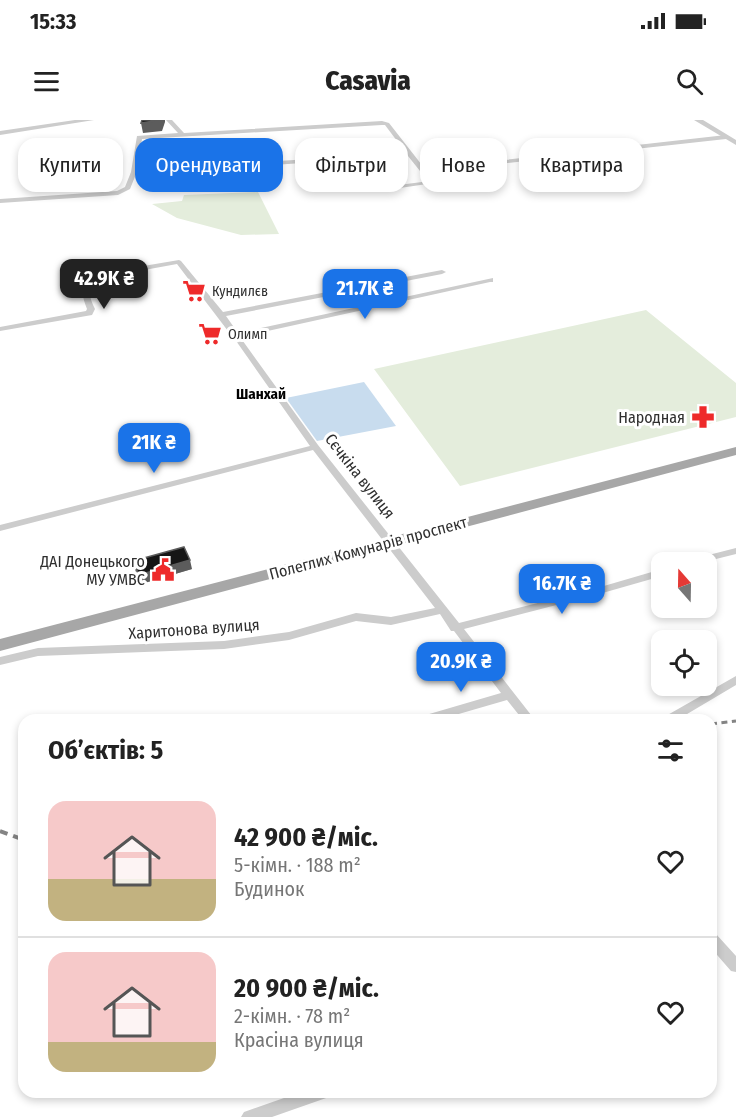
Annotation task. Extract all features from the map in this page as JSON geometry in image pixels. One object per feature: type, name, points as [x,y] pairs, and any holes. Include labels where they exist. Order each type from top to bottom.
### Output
[{"type":"main road","name":"Полеглих Комунарів проспект","points":[[0,645],[736,451]]},
{"type":"street","points":[[0,133],[90,120]]},
{"type":"street","points":[[169,120],[182,134]]},
{"type":"street","points":[[698,120],[736,143]]},
{"type":"street","points":[[0,201],[118,193],[128,188],[134,172],[139,137],[382,123],[387,124],[420,167]]},
{"type":"street","points":[[507,162],[726,137]]},
{"type":"street","points":[[134,172],[410,154]]},
{"type":"street","name":"Сєчкіна вулиця","points":[[0,329],[89,313],[91,309],[85,294],[88,282],[93,277],[179,262],[221,315],[315,447],[524,714]]},
{"type":"street","points":[[221,315],[442,272]]},
{"type":"street","points":[[234,336],[490,280]]},
{"type":"street","points":[[0,528],[315,447]]},
{"type":"street","points":[[717,556],[736,551]]},
{"type":"street","points":[[455,628],[600,591],[651,575]]},
{"type":"street","name":"Харитонова вулиця","points":[[0,661],[52,651],[224,645],[289,636],[356,617],[391,621],[441,610]]},
{"type":"street","points":[[678,714],[736,680]]},
{"type":"street","points":[[443,714],[508,695]]},
{"type":"street","points":[[717,945],[736,966]]},
{"type":"street","points":[[249,1117],[306,1098]]},
{"type":"green space","points":[[258,192],[279,234],[241,235],[177,218],[152,204],[182,201],[184,195]]},
{"type":"green space","points":[[646,310],[736,383],[736,417],[460,486],[374,369]]},
{"type":"water","points":[[364,382],[396,426],[317,441],[286,398]]},
{"type":"building","points":[[142,120],[161,120],[141,123]]},
{"type":"building","points":[[184,547],[190,560],[139,575],[133,561]]},
{"type":"railway","points":[[717,723],[736,721]]},
{"type":"railway","points":[[0,831],[18,838]]},
{"type":"place","name":"Кундилєв","points":[[194,291]]},
{"type":"place","name":"Олимп","points":[[210,334]]},
{"type":"place","name":"Народная","points":[[703,417]]},
{"type":"place","name":"ДАІ Донецького МУ УМВС","points":[[163,570]]},
{"type":"district","name":"Шанхай","points":[[261,394]]}]
